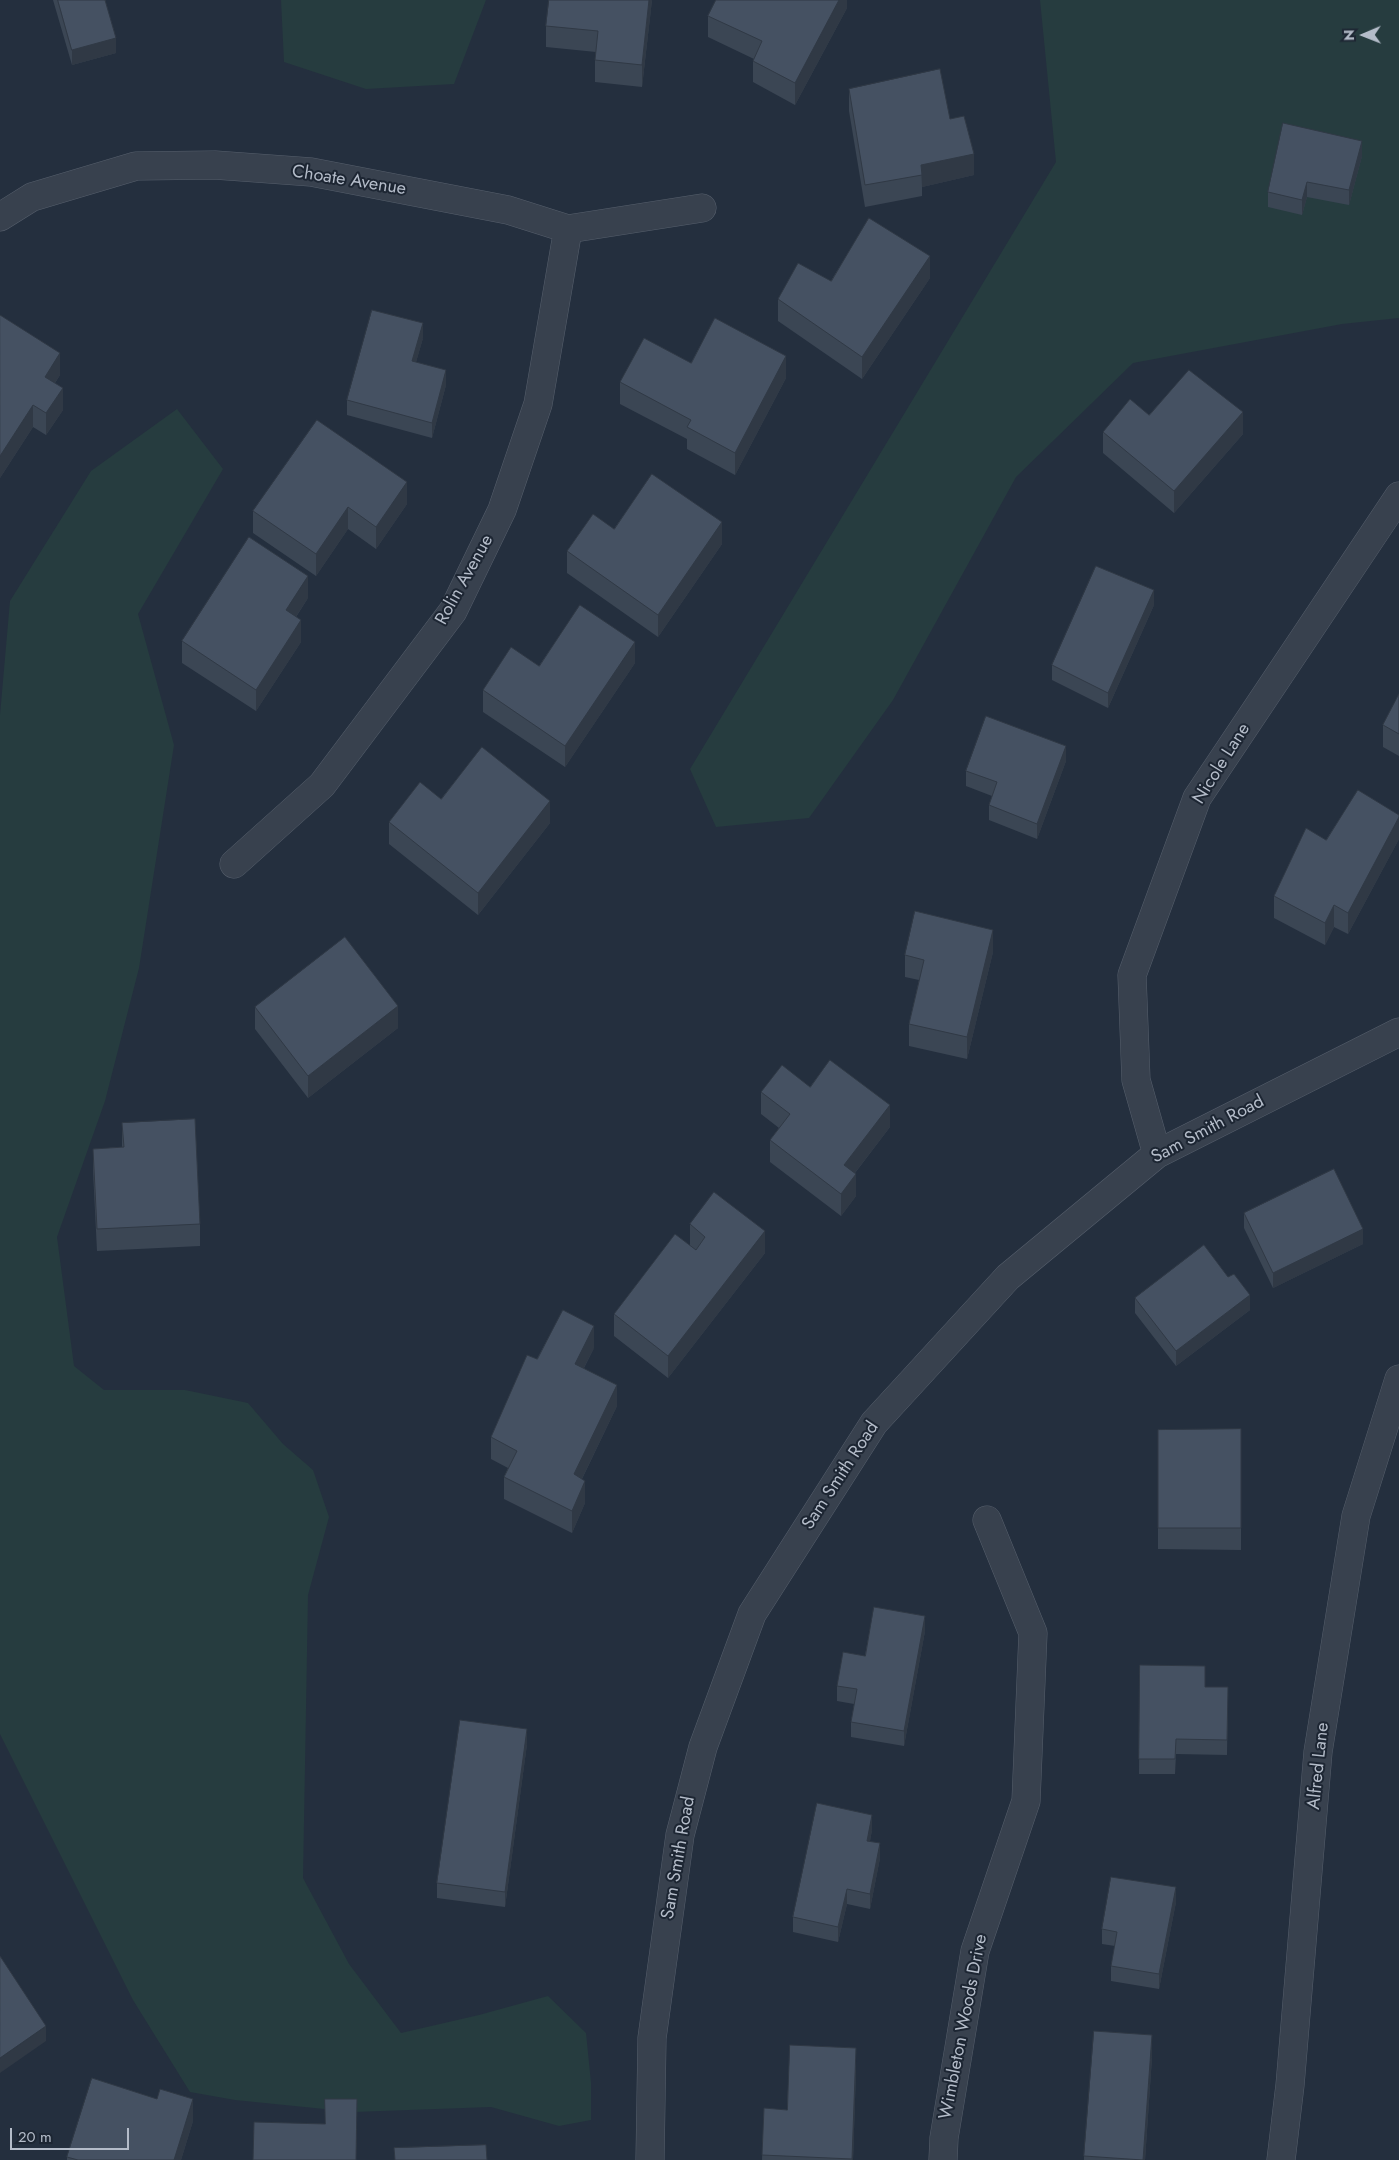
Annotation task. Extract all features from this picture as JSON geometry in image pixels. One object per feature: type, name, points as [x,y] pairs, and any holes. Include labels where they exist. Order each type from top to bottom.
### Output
[{"type":"street","name":"Choate Avenue","points":[[0,217],[32,197],[136,166],[215,165],[311,172],[508,210],[568,229],[702,208]]},
{"type":"street","name":"Rolin Avenue","points":[[234,864],[322,785],[453,611],[502,510],[538,404],[568,229]]},
{"type":"street","name":"Nicole Lane","points":[[1156,1154],[1136,1080],[1132,975],[1190,816],[1197,798],[1399,496]]},
{"type":"street","name":"Sam Smith Road","points":[[650,2160],[652,2038],[680,1835],[703,1747],[752,1614],[874,1423],[1008,1277],[1156,1154],[1399,1032]]},
{"type":"street","name":"Alfred Lane","points":[[1281,2160],[1290,2085],[1318,1752],[1356,1516],[1399,1379]]},
{"type":"street","name":"Wimbleton Woods Drive","points":[[943,2160],[944,2138],[975,1951],[1026,1801],[1033,1633],[987,1520]]},
{"type":"green space","points":[[281,0],[486,0],[454,84],[366,89],[284,62]]},
{"type":"green space","points":[[1040,0],[1399,0],[1399,318],[1342,324],[1133,363],[1016,477],[893,700],[809,818],[716,827],[690,769],[1056,162]]},
{"type":"green space","points":[[177,409],[223,469],[138,614],[174,745],[139,968],[105,1101],[57,1237],[74,1366],[104,1390],[185,1390],[248,1403],[283,1444],[313,1470],[329,1517],[308,1595],[303,1878],[349,1964],[401,2033],[479,2015],[548,1996],[586,2033],[591,2083],[591,2120],[559,2126],[491,2107],[354,2112],[235,2100],[190,2092],[133,2000],[0,1734],[0,715],[10,601],[91,471]]},
{"type":"building","points":[[58,0],[105,0],[116,38],[72,50]]},
{"type":"building","points":[[549,0],[649,0],[642,65],[595,60],[598,31],[546,26]]},
{"type":"building","points":[[716,0],[839,0],[795,83],[753,61],[762,41],[708,16]]},
{"type":"building","points":[[940,69],[950,119],[964,116],[974,154],[921,165],[922,175],[865,185],[849,89]]},
{"type":"building","points":[[1283,123],[1362,141],[1349,190],[1307,182],[1302,200],[1268,192]]},
{"type":"building","points":[[869,218],[930,256],[862,357],[778,299],[798,263],[831,281]]},
{"type":"building","points":[[372,310],[423,323],[412,361],[446,370],[432,423],[347,400]]},
{"type":"building","points":[[0,315],[60,353],[45,377],[63,388],[46,413],[33,405],[0,456]]},
{"type":"building","points":[[715,318],[786,356],[735,453],[687,427],[691,420],[620,382],[644,338],[691,363]]},
{"type":"building","points":[[1189,370],[1243,412],[1174,491],[1103,432],[1130,399],[1149,415]]},
{"type":"building","points":[[317,420],[407,482],[376,527],[348,507],[316,554],[253,511]]},
{"type":"building","points":[[652,474],[722,522],[658,615],[567,551],[593,514],[614,529]]},
{"type":"building","points":[[249,537],[308,576],[286,610],[301,620],[256,690],[182,641]]},
{"type":"building","points":[[1096,566],[1154,590],[1108,693],[1052,665]]},
{"type":"building","points":[[580,605],[635,642],[565,746],[483,690],[511,647],[539,666]]},
{"type":"building","points":[[1399,694],[1399,734],[1383,725]]},
{"type":"building","points":[[986,716],[1066,746],[1037,824],[989,805],[997,782],[966,771]]},
{"type":"building","points":[[482,747],[550,801],[478,893],[389,822],[420,782],[441,799]]},
{"type":"building","points":[[1358,790],[1399,815],[1399,817],[1348,913],[1334,905],[1325,923],[1274,896],[1306,828],[1326,840]]},
{"type":"building","points":[[915,911],[993,930],[967,1037],[909,1024],[924,960],[905,955]]},
{"type":"building","points":[[345,937],[398,1006],[308,1076],[255,1007]]},
{"type":"building","points":[[830,1060],[890,1105],[844,1165],[856,1174],[841,1194],[770,1140],[790,1114],[761,1092],[782,1065],[810,1087]]},
{"type":"building","points":[[195,1119],[200,1224],[97,1229],[93,1149],[124,1147],[122,1123]]},
{"type":"building","points":[[1334,1169],[1363,1229],[1273,1273],[1244,1213]]},
{"type":"building","points":[[714,1192],[765,1231],[668,1356],[614,1314],[675,1234],[696,1250],[705,1237],[690,1224]]},
{"type":"building","points":[[1204,1245],[1228,1277],[1234,1274],[1250,1295],[1176,1351],[1135,1298]]},
{"type":"building","points":[[563,1310],[594,1326],[575,1364],[617,1385],[574,1474],[585,1481],[572,1511],[504,1477],[517,1451],[491,1437],[527,1355],[537,1359]]},
{"type":"building","points":[[1241,1429],[1241,1528],[1158,1528],[1158,1430]]},
{"type":"building","points":[[874,1607],[925,1616],[904,1731],[851,1722],[857,1689],[837,1686],[843,1652],[865,1656]]},
{"type":"building","points":[[1140,1665],[1205,1666],[1205,1687],[1228,1687],[1227,1740],[1176,1739],[1175,1759],[1139,1759]]},
{"type":"building","points":[[460,1720],[527,1729],[505,1892],[437,1883]]},
{"type":"building","points":[[817,1803],[872,1815],[867,1841],[880,1843],[870,1894],[847,1889],[838,1927],[793,1917]]},
{"type":"building","points":[[1111,1877],[1176,1887],[1159,1974],[1111,1966],[1117,1932],[1102,1929]]},
{"type":"building","points":[[0,1956],[46,2026],[0,2058]]},
{"type":"building","points":[[1094,2031],[1152,2035],[1143,2160],[1084,2156]]},
{"type":"building","points":[[790,2045],[856,2048],[852,2159],[762,2155],[764,2108],[787,2110]]},
{"type":"building","points":[[92,2078],[157,2099],[160,2089],[193,2099],[174,2160],[78,2160],[67,2157]]},
{"type":"building","points":[[325,2099],[357,2099],[356,2160],[253,2160],[254,2122],[325,2124]]},
{"type":"building","points":[[486,2145],[487,2160],[395,2160],[394,2148]]}]
